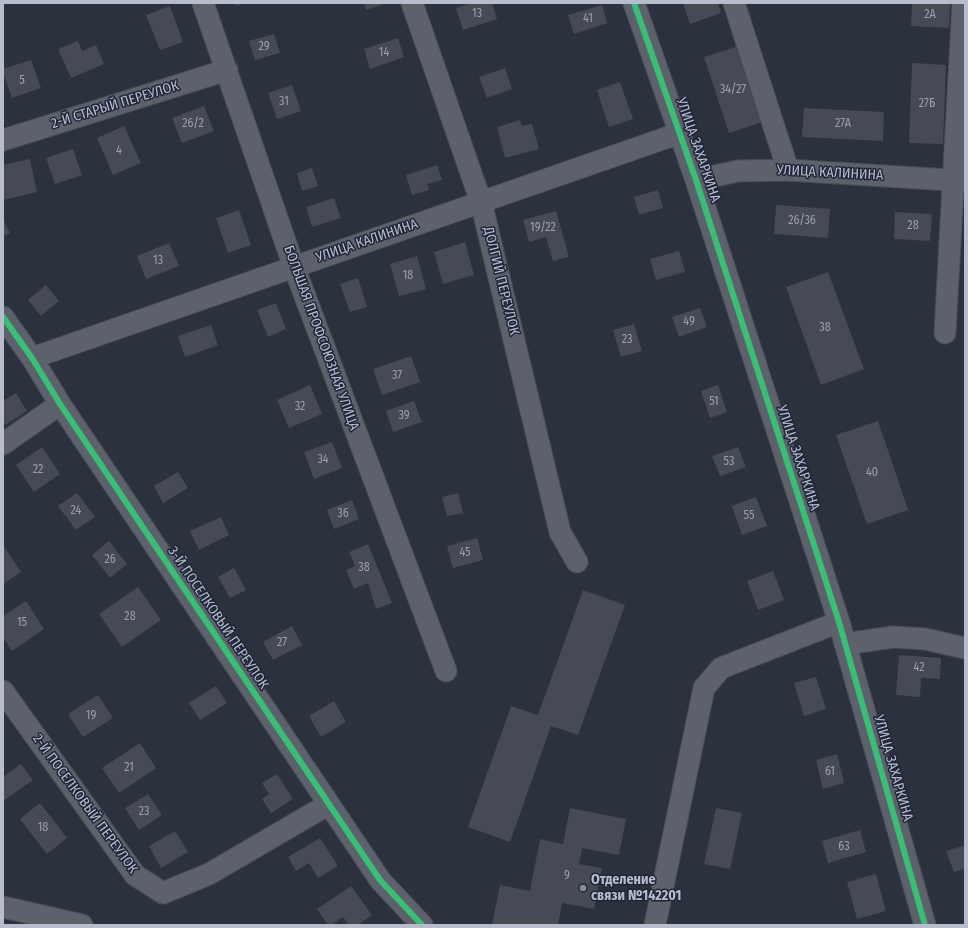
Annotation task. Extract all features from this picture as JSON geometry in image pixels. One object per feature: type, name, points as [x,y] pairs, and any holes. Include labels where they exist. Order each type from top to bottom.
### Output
[{"type":"street","name":"БОЛЬШАЯ ПРОФСОЮЗНАЯ УЛИЦА","points":[[203,3],[294,267],[446,670]]},
{"type":"street","name":"ДОЛГИЙ ПЕРЕУЛОК","points":[[412,3],[481,202],[560,532],[576,562]]},
{"type":"street","name":"УЛИЦА ЗАХАРКИНА","points":[[634,3],[696,180],[839,622],[925,925]]},
{"type":"street","points":[[734,3],[788,170]]},
{"type":"street","points":[[945,333],[960,180],[963,3]]},
{"type":"street","name":"2-Й СТАРЫЙ ПЕРЕУЛОК","points":[[3,140],[227,70]]},
{"type":"street","name":"УЛИЦА КАЛИНИНА","points":[[32,358],[680,133]]},
{"type":"street","name":"УЛИЦА КАЛИНИНА","points":[[696,180],[738,171],[788,170],[960,180]]},
{"type":"street","name":"3-Й ПОСЕЛКОВЫЙ ПЕРЕУЛОК","points":[[3,317],[32,358],[60,404],[380,880],[422,925]]},
{"type":"street","points":[[3,444],[60,404]]},
{"type":"street","points":[[655,925],[704,688],[721,668],[839,622]]},
{"type":"street","points":[[845,644],[893,636],[925,639],[965,648]]},
{"type":"street","name":"2-Й ПОСЕЛКОВЫЙ ПЕРЕУЛОК","points":[[3,691],[135,875],[163,893],[209,874],[329,804]]},
{"type":"street","points":[[3,907],[82,925]]},
{"type":"building","points":[[235,3],[244,3],[236,6]]},
{"type":"building","points":[[364,3],[388,3],[366,10]]},
{"type":"building","points":[[472,3],[492,3],[497,19],[463,30],[456,8]]},
{"type":"building","points":[[683,3],[718,3],[721,13],[690,24]]},
{"type":"building","points":[[912,3],[950,3],[949,28],[911,26]]},
{"type":"building","points":[[602,5],[607,23],[574,34],[568,15]]},
{"type":"building","points":[[170,6],[183,42],[160,50],[146,15]]},
{"type":"building","points":[[274,34],[280,53],[255,60],[249,41]]},
{"type":"building","points":[[398,38],[404,57],[370,69],[364,49]]},
{"type":"building","points":[[78,41],[82,51],[96,45],[104,64],[71,78],[58,49]]},
{"type":"building","points":[[736,47],[762,122],[729,133],[704,57]]},
{"type":"building","points":[[31,60],[41,88],[12,98],[3,69]]},
{"type":"building","points":[[912,63],[946,65],[943,144],[909,143]]},
{"type":"building","points":[[505,68],[512,89],[487,98],[479,77]]},
{"type":"building","points":[[620,82],[633,119],[609,127],[597,90]]},
{"type":"building","points":[[292,85],[301,111],[277,119],[268,93]]},
{"type":"building","points":[[204,106],[214,131],[182,143],[172,118]]},
{"type":"building","points":[[804,108],[884,112],[883,141],[802,137]]},
{"type":"building","points":[[520,120],[522,126],[532,124],[539,149],[505,158],[497,127]]},
{"type":"building","points":[[124,126],[141,163],[113,175],[97,138]]},
{"type":"building","points":[[73,149],[82,175],[55,184],[46,158]]},
{"type":"building","points":[[30,159],[37,192],[3,200],[3,165]]},
{"type":"building","points":[[437,165],[442,180],[427,184],[429,190],[412,195],[406,175]]},
{"type":"building","points":[[312,168],[318,186],[302,191],[297,173]]},
{"type":"building","points":[[658,190],[663,208],[639,215],[634,197]]},
{"type":"building","points":[[334,198],[341,218],[312,227],[306,207]]},
{"type":"building","points":[[776,205],[830,209],[828,238],[774,234]]},
{"type":"building","points":[[239,210],[251,245],[228,253],[216,218]]},
{"type":"building","points":[[556,211],[569,257],[553,261],[546,237],[529,242],[523,220]]},
{"type":"building","points":[[895,212],[932,214],[930,241],[894,239]]},
{"type":"building","points":[[3,219],[10,233],[3,237]]},
{"type":"building","points":[[465,242],[474,275],[443,284],[434,252]]},
{"type":"building","points":[[169,243],[179,266],[146,279],[137,256]]},
{"type":"building","points":[[679,251],[685,272],[656,280],[650,259]]},
{"type":"building","points":[[417,256],[426,289],[399,296],[390,264]]},
{"type":"building","points":[[828,272],[864,369],[821,385],[786,287]]},
{"type":"building","points":[[358,278],[367,307],[350,312],[340,284]]},
{"type":"building","points":[[46,285],[59,301],[41,316],[28,300]]},
{"type":"building","points":[[276,303],[286,329],[268,337],[257,310]]},
{"type":"building","points":[[700,308],[707,327],[679,337],[672,317]]},
{"type":"building","points":[[634,324],[642,351],[621,357],[613,330]]},
{"type":"building","points":[[211,325],[218,345],[185,357],[178,336]]},
{"type":"building","points":[[411,356],[420,382],[382,395],[373,369]]},
{"type":"building","points":[[310,385],[322,414],[289,428],[277,400]]},
{"type":"building","points":[[718,385],[727,412],[710,418],[701,391]]},
{"type":"building","points":[[16,393],[27,411],[5,425],[3,421],[3,401]]},
{"type":"building","points":[[414,401],[422,422],[393,432],[386,411]]},
{"type":"building","points":[[878,421],[908,510],[867,524],[836,435]]},
{"type":"building","points":[[332,442],[342,468],[314,479],[304,452]]},
{"type":"building","points":[[42,447],[60,474],[34,492],[16,465]]},
{"type":"building","points":[[738,447],[746,467],[720,476],[712,456]]},
{"type":"building","points":[[178,472],[188,488],[163,503],[154,486]]},
{"type":"building","points":[[77,493],[95,517],[76,530],[58,506]]},
{"type":"building","points":[[458,493],[463,513],[447,516],[442,497]]},
{"type":"building","points":[[756,497],[767,526],[742,535],[732,506]]},
{"type":"building","points":[[352,500],[359,519],[334,529],[327,510]]},
{"type":"building","points":[[221,517],[229,535],[199,550],[190,531]]},
{"type":"building","points":[[477,538],[483,560],[453,568],[447,546]]},
{"type":"building","points":[[109,541],[127,564],[110,578],[92,555]]},
{"type":"building","points":[[368,544],[392,603],[376,609],[368,583],[354,589],[346,570],[355,566],[349,552]]},
{"type":"building","points":[[3,545],[21,572],[3,584]]},
{"type":"building","points":[[234,568],[246,590],[230,598],[218,577]]},
{"type":"building","points":[[773,571],[784,600],[758,610],[747,581]]},
{"type":"building","points":[[138,587],[161,620],[122,647],[99,614]]},
{"type":"building","points":[[583,590],[625,605],[578,735],[551,726],[510,842],[468,827],[511,706],[538,715]]},
{"type":"building","points":[[26,601],[44,629],[12,651],[3,637],[3,616]]},
{"type":"building","points":[[292,626],[302,645],[273,660],[263,642]]},
{"type":"building","points":[[899,655],[941,658],[940,679],[921,678],[920,697],[896,695]]},
{"type":"building","points":[[816,677],[826,709],[804,716],[794,683]]},
{"type":"building","points":[[216,686],[227,703],[200,720],[189,703]]},
{"type":"building","points":[[98,695],[113,718],[83,737],[68,714]]},
{"type":"building","points":[[334,701],[346,722],[321,737],[309,716]]},
{"type":"building","points":[[140,743],[156,768],[119,793],[102,768]]},
{"type":"building","points":[[837,754],[844,783],[823,789],[816,760]]},
{"type":"building","points":[[21,764],[33,780],[3,801],[3,777]]},
{"type":"building","points":[[277,774],[293,799],[271,813],[262,799],[269,794],[262,783]]},
{"type":"building","points":[[148,794],[162,815],[139,830],[125,808]]},
{"type":"building","points":[[40,803],[67,838],[47,854],[20,819]]},
{"type":"building","points":[[570,808],[626,819],[619,855],[582,848],[579,864],[602,868],[594,909],[562,903],[558,925],[492,925],[500,885],[530,891],[540,839],[563,844]]},
{"type":"building","points":[[716,808],[742,813],[730,869],[704,864]]},
{"type":"building","points":[[860,830],[866,852],[828,863],[822,841]]},
{"type":"building","points":[[175,831],[188,852],[161,868],[149,846]]},
{"type":"building","points":[[320,838],[338,866],[318,878],[309,863],[296,871],[288,857]]},
{"type":"building","points":[[965,845],[965,869],[954,872],[946,851]]},
{"type":"building","points":[[876,874],[886,911],[857,919],[847,882]]},
{"type":"building","points":[[351,886],[372,915],[358,925],[349,925],[343,917],[331,925],[328,925],[317,909]]},
{"type":"cycle path","points":[[634,3],[696,180],[839,622],[925,925]]},
{"type":"cycle path","points":[[3,317],[32,358],[60,404],[380,880],[422,925]]},
{"type":"place","name":"Отделение связи №142201","points":[[583,888]]}]
